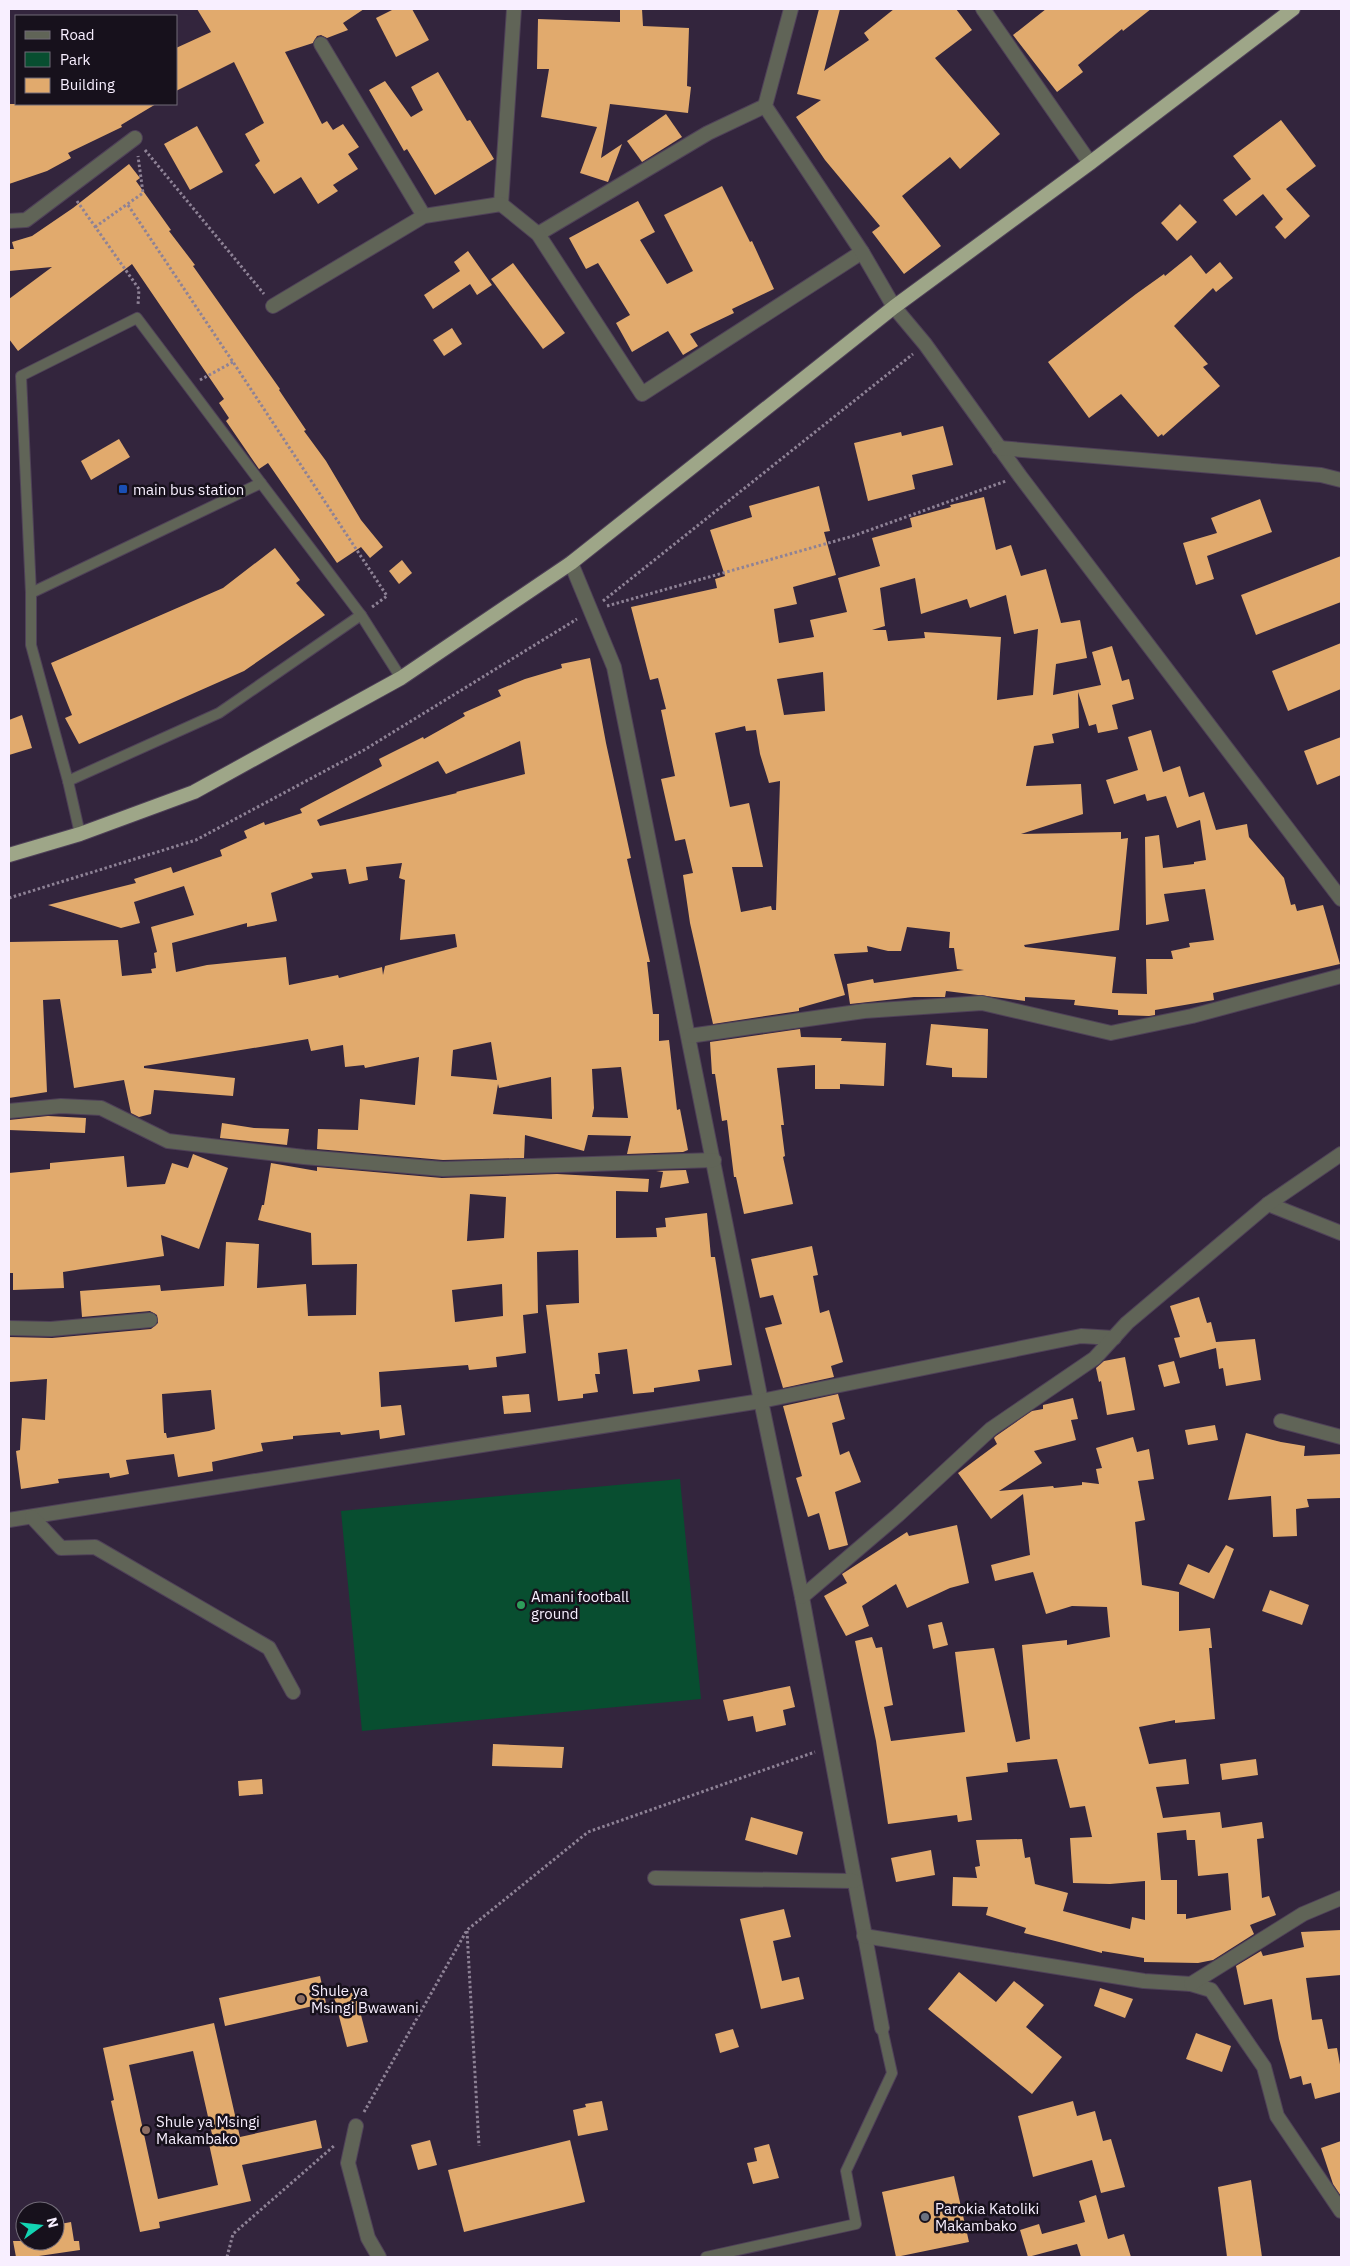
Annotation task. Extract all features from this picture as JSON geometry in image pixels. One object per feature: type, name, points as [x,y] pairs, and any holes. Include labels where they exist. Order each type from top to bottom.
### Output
[{"type":"highway","points":[[9,855],[80,834],[194,792],[402,678],[571,563],[894,307],[1090,163],[1293,9]]},
{"type":"street","points":[[502,204],[514,9]]},
{"type":"street","points":[[791,9],[765,106],[862,252],[894,307],[925,344],[999,448],[1341,899]]},
{"type":"street","points":[[983,9],[1090,163]]},
{"type":"street","points":[[321,44],[424,216]]},
{"type":"street","points":[[538,234],[708,133],[765,106]]},
{"type":"street","points":[[9,221],[26,220],[135,138]]},
{"type":"street","points":[[274,306],[424,216],[502,204],[538,234],[642,394],[862,252]]},
{"type":"street","points":[[999,448],[1321,474],[1341,480]]},
{"type":"street","points":[[571,563],[614,667],[802,1597],[882,2028]]},
{"type":"street","points":[[689,1036],[864,1011],[982,1003],[1111,1033],[1192,1016],[1341,976]]},
{"type":"street","points":[[9,1111],[61,1106],[101,1108],[168,1141],[304,1157],[443,1169],[714,1160]]},
{"type":"street","points":[[802,1597],[898,1515],[990,1429],[1095,1358],[1127,1323],[1268,1204],[1341,1154]]},
{"type":"street","points":[[1268,1204],[1341,1233]]},
{"type":"street","points":[[9,1328],[50,1328],[150,1320]]},
{"type":"street","points":[[9,1520],[761,1401],[1081,1336],[1114,1338]]},
{"type":"street","points":[[1282,1421],[1341,1437]]},
{"type":"street","points":[[32,1517],[61,1548],[95,1547],[269,1648],[293,1692]]},
{"type":"street","points":[[655,1878],[854,1881]]},
{"type":"street","points":[[1192,1984],[1304,1914],[1341,1898]]},
{"type":"street","points":[[864,1936],[1144,1982],[1192,1984],[1211,1990],[1264,2067],[1278,2116],[1341,2211]]},
{"type":"street","points":[[356,2126],[348,2164],[368,2238],[378,2257]]},
{"type":"lane","points":[[80,834],[68,781],[31,644],[31,593],[21,376],[137,318],[362,615],[402,678]]},
{"type":"lane","points":[[31,593],[261,483]]},
{"type":"lane","points":[[68,781],[219,713],[362,615]]},
{"type":"lane","points":[[706,2257],[856,2224],[846,2171],[892,2073],[882,2028]]},
{"type":"path","points":[[95,227],[128,206],[143,193],[135,138]]},
{"type":"path","points":[[135,138],[274,306]]},
{"type":"path","points":[[68,188],[139,289],[137,318]]},
{"type":"path","points":[[128,206],[234,362],[387,596],[362,615]]},
{"type":"path","points":[[9,898],[196,840],[364,750],[592,610],[925,344]]},
{"type":"path","points":[[188,386],[234,362]]},
{"type":"path","points":[[592,610],[853,536],[1020,476]]},
{"type":"path","points":[[227,2257],[233,2234],[356,2126],[467,1930],[588,1832],[829,1748]]},
{"type":"path","points":[[467,1930],[479,2146]]},
{"type":"green space","name":"Amani football ground","points":[[680,1479],[701,1699],[362,1731],[341,1511]]},
{"type":"building","points":[[197,9],[364,9],[343,23],[348,30],[327,38],[321,35],[317,36],[313,43],[285,52],[322,124],[327,121],[333,130],[343,124],[359,147],[348,154],[358,169],[333,185],[338,191],[318,204],[301,177],[274,194],[255,165],[260,161],[245,134],[264,123],[234,62],[178,90],[178,47],[211,32]]},
{"type":"building","points":[[394,9],[412,9],[429,40],[396,57],[376,18]]},
{"type":"building","points":[[620,9],[642,9],[643,26],[689,28],[687,86],[691,87],[688,113],[610,104],[601,158],[622,144],[608,182],[580,173],[597,127],[541,117],[549,69],[537,69],[538,19],[620,22]]},
{"type":"building","points":[[819,9],[840,9],[824,71],[869,40],[864,33],[894,9],[956,9],[972,30],[935,58],[1000,134],[960,169],[950,157],[902,196],[941,246],[904,274],[872,232],[880,226],[825,160],[796,117],[821,100],[797,94]]},
{"type":"building","points":[[1046,9],[1151,9],[1123,31],[1122,29],[1078,65],[1083,72],[1057,92],[1013,35]]},
{"type":"building","points":[[438,72],[467,121],[470,120],[494,159],[435,195],[407,149],[404,151],[369,90],[385,81],[411,117],[423,110],[411,87]]},
{"type":"building","points":[[9,104],[154,105],[121,125],[122,127],[68,153],[71,158],[47,171],[9,184]]},
{"type":"building","points":[[666,114],[682,137],[642,162],[627,141]]},
{"type":"building","points":[[1281,120],[1316,166],[1286,189],[1310,216],[1285,239],[1275,227],[1283,219],[1263,194],[1236,216],[1223,200],[1251,179],[1233,156]]},
{"type":"building","points":[[197,126],[223,172],[190,190],[164,144]]},
{"type":"building","points":[[129,164],[140,178],[136,181],[171,230],[169,231],[195,265],[193,266],[280,389],[306,430],[304,431],[326,461],[361,520],[383,547],[370,558],[361,547],[337,563],[268,463],[259,469],[226,421],[229,418],[219,403],[224,399],[132,264],[18,351],[9,339],[9,299],[52,267],[9,271],[9,249],[14,249],[12,242],[32,236],[73,208]]},
{"type":"building","points":[[722,186],[750,242],[752,241],[774,289],[732,309],[734,313],[690,334],[698,346],[683,355],[668,331],[632,352],[616,323],[630,315],[598,263],[586,269],[569,238],[638,201],[655,232],[640,240],[667,284],[693,271],[664,215]]},
{"type":"building","points":[[1180,204],[1197,222],[1177,241],[1161,223]]},
{"type":"building","points":[[468,251],[492,285],[477,295],[470,284],[433,309],[424,295],[460,271],[454,262]]},
{"type":"building","points":[[1191,255],[1206,274],[1220,262],[1233,278],[1216,292],[1213,288],[1174,326],[1208,364],[1203,367],[1220,386],[1163,436],[1162,434],[1158,437],[1121,394],[1089,418],[1048,362],[1136,294],[1164,274],[1165,276]]},
{"type":"building","points":[[513,263],[565,333],[543,349],[491,279]]},
{"type":"building","points":[[452,328],[462,344],[444,356],[433,340]]},
{"type":"building","points":[[943,426],[953,465],[912,475],[915,489],[868,501],[854,443],[901,432],[902,436]]},
{"type":"building","points":[[119,439],[130,457],[91,480],[81,461]]},
{"type":"building","points":[[819,486],[830,531],[824,532],[836,575],[793,587],[797,604],[774,609],[779,643],[814,637],[810,620],[847,612],[838,578],[880,566],[872,538],[912,527],[910,518],[951,507],[950,505],[984,497],[996,550],[1011,545],[1021,576],[1046,569],[1061,623],[1080,620],[1087,658],[1056,664],[1053,695],[1101,685],[1092,652],[1112,646],[1122,681],[1129,679],[1134,699],[1112,705],[1118,729],[1098,733],[1096,724],[1089,726],[1078,692],[1079,728],[1052,734],[1054,743],[1034,746],[1026,786],[1081,784],[1083,814],[1021,834],[1121,832],[1121,839],[1128,838],[1119,930],[1024,945],[1025,947],[1116,957],[1112,993],[1147,994],[1146,959],[1173,959],[1171,951],[1190,947],[1189,943],[1214,940],[1205,889],[1164,894],[1169,921],[1146,925],[1145,837],[1159,835],[1163,868],[1194,864],[1194,862],[1206,860],[1200,820],[1177,828],[1166,796],[1147,801],[1145,794],[1114,804],[1106,780],[1138,770],[1128,737],[1151,730],[1163,772],[1180,766],[1189,797],[1204,792],[1216,830],[1247,824],[1249,837],[1284,878],[1291,905],[1295,904],[1297,911],[1323,905],[1340,964],[1213,993],[1214,1000],[1155,1010],[1155,1015],[1149,1016],[1118,1015],[1118,1010],[1074,1005],[1075,1000],[1025,997],[1025,1001],[946,991],[945,997],[914,997],[850,1004],[847,984],[873,979],[874,983],[964,970],[957,969],[954,948],[949,948],[950,932],[907,927],[901,951],[888,951],[867,946],[868,952],[834,954],[845,995],[799,1008],[799,1011],[713,1024],[690,923],[683,875],[693,873],[685,839],[675,841],[661,779],[675,776],[661,710],[666,709],[658,678],[650,680],[631,607],[717,588],[715,579],[725,576],[710,530],[752,517],[749,506]],"holes":[[[915,578],[921,614],[967,599],[970,608],[1006,595],[1014,634],[1038,629],[1033,695],[997,700],[1001,637],[924,632],[925,638],[888,641],[886,630],[872,630],[885,626],[880,588]],[[823,672],[825,711],[784,715],[777,679]],[[745,726],[746,731],[756,730],[760,754],[769,783],[780,781],[776,910],[772,910],[771,906],[741,912],[732,867],[763,867],[749,803],[730,807],[715,733]]]},
{"type":"building","points":[[1260,499],[1272,532],[1207,556],[1214,579],[1196,585],[1183,543],[1217,533],[1211,518]]},
{"type":"building","points":[[275,548],[300,580],[296,583],[325,615],[244,671],[79,744],[65,718],[72,715],[51,663],[223,588]]},
{"type":"building","points":[[1341,556],[1341,602],[1256,635],[1241,595]]},
{"type":"building","points":[[402,560],[412,573],[399,584],[389,571]]},
{"type":"building","points":[[1341,643],[1341,689],[1288,711],[1272,671]]},
{"type":"building","points":[[590,658],[631,858],[627,859],[650,962],[647,962],[653,1014],[659,1014],[659,1041],[669,1040],[677,1110],[680,1109],[688,1150],[683,1152],[627,1154],[631,1136],[588,1135],[584,1151],[525,1135],[524,1158],[443,1160],[317,1149],[318,1129],[358,1130],[360,1099],[415,1105],[419,1057],[365,1068],[364,1065],[345,1067],[343,1045],[311,1051],[308,1039],[144,1066],[144,1068],[235,1078],[233,1096],[154,1090],[151,1114],[139,1117],[131,1113],[124,1080],[74,1088],[60,999],[43,1000],[47,1092],[9,1098],[9,942],[118,940],[122,976],[152,973],[151,969],[156,968],[154,953],[157,952],[151,927],[194,915],[184,886],[134,902],[140,923],[121,928],[48,905],[136,883],[134,879],[171,867],[173,873],[222,856],[220,850],[247,838],[244,831],[264,822],[265,825],[302,813],[300,809],[382,766],[379,759],[423,737],[424,739],[465,716],[463,713],[501,696],[498,690],[525,679],[562,668],[561,664]],"holes":[[[520,741],[525,774],[457,793],[320,826],[317,820],[438,761],[446,774]],[[402,863],[399,878],[405,880],[400,940],[455,934],[457,947],[385,966],[383,975],[382,967],[339,978],[338,975],[289,985],[286,957],[207,965],[176,972],[172,943],[247,923],[247,927],[277,921],[271,893],[313,878],[311,873],[346,869],[349,884],[368,880],[366,867]],[[491,1042],[497,1080],[451,1076],[453,1050]],[[621,1067],[628,1118],[592,1117],[594,1108],[592,1069]],[[551,1077],[552,1119],[493,1114],[498,1084],[499,1088]]]},
{"type":"building","points":[[22,715],[32,748],[9,755],[9,720]]},
{"type":"building","points":[[1341,737],[1341,775],[1317,785],[1304,751]]},
{"type":"building","points":[[931,1024],[988,1029],[987,1078],[952,1077],[952,1068],[926,1065]]},
{"type":"building","points":[[800,1029],[801,1037],[842,1038],[841,1041],[886,1043],[884,1086],[840,1084],[840,1089],[815,1089],[815,1065],[777,1068],[784,1125],[781,1125],[785,1156],[783,1157],[793,1204],[744,1214],[736,1177],[734,1177],[727,1120],[722,1121],[715,1074],[712,1074],[710,1042]]},
{"type":"building","points":[[48,1116],[86,1118],[85,1133],[9,1130],[9,1120]]},
{"type":"building","points":[[222,1123],[254,1128],[289,1129],[287,1145],[220,1138]]},
{"type":"building","points":[[193,1154],[228,1168],[199,1249],[161,1235],[164,1256],[63,1272],[64,1288],[13,1290],[13,1273],[9,1273],[9,1173],[50,1169],[50,1163],[124,1156],[127,1187],[165,1184],[172,1163],[188,1168]]},
{"type":"building","points":[[271,1163],[317,1171],[317,1167],[442,1178],[557,1174],[649,1179],[648,1192],[616,1191],[616,1238],[657,1237],[656,1228],[666,1227],[665,1218],[707,1213],[711,1257],[715,1257],[732,1365],[698,1370],[700,1381],[654,1388],[654,1392],[633,1394],[627,1349],[598,1353],[600,1374],[595,1374],[598,1392],[583,1394],[583,1398],[558,1401],[546,1305],[579,1303],[578,1250],[537,1252],[538,1313],[523,1315],[526,1353],[496,1357],[497,1367],[469,1370],[468,1365],[379,1372],[381,1407],[401,1405],[405,1435],[380,1439],[379,1430],[341,1435],[340,1432],[293,1436],[293,1439],[261,1443],[263,1451],[212,1462],[213,1471],[178,1477],[174,1454],[126,1460],[129,1474],[110,1478],[109,1473],[58,1479],[59,1483],[21,1489],[16,1451],[20,1450],[22,1418],[45,1420],[47,1379],[10,1382],[9,1337],[52,1338],[151,1329],[158,1323],[157,1315],[150,1311],[82,1317],[80,1291],[160,1285],[161,1291],[224,1286],[226,1242],[259,1244],[257,1288],[306,1284],[308,1316],[356,1315],[357,1264],[312,1265],[311,1233],[258,1220],[262,1205],[264,1205]],"holes":[[[470,1194],[506,1197],[504,1238],[467,1241]],[[502,1284],[503,1316],[455,1322],[452,1290]],[[211,1390],[215,1429],[167,1438],[166,1433],[164,1433],[162,1394]]]},
{"type":"building","points":[[686,1170],[689,1183],[660,1188],[663,1172],[656,1171]]},
{"type":"building","points":[[812,1246],[818,1275],[813,1276],[820,1313],[829,1310],[843,1362],[831,1366],[834,1377],[783,1388],[765,1328],[782,1324],[773,1295],[760,1298],[751,1259]]},
{"type":"building","points":[[1199,1297],[1207,1323],[1211,1322],[1216,1342],[1255,1339],[1261,1380],[1226,1386],[1223,1368],[1219,1369],[1216,1348],[1180,1358],[1174,1338],[1180,1337],[1170,1306]]},
{"type":"building","points":[[1125,1357],[1135,1410],[1107,1415],[1101,1381],[1099,1382],[1096,1368],[1104,1361]]},
{"type":"building","points":[[1174,1361],[1180,1383],[1164,1387],[1158,1365]]},
{"type":"building","points":[[529,1394],[531,1412],[504,1414],[502,1396]]},
{"type":"building","points":[[838,1394],[845,1419],[832,1423],[840,1455],[849,1451],[861,1482],[835,1492],[848,1545],[829,1550],[819,1513],[808,1517],[796,1478],[802,1476],[783,1406]]},
{"type":"building","points":[[1073,1398],[1078,1419],[1071,1420],[1076,1440],[1034,1451],[1042,1463],[999,1491],[1082,1485],[1082,1482],[1099,1484],[1096,1469],[1102,1468],[1096,1448],[1133,1437],[1137,1452],[1149,1449],[1154,1479],[1138,1481],[1145,1520],[1135,1522],[1142,1585],[1179,1592],[1179,1631],[1210,1628],[1212,1648],[1209,1648],[1215,1719],[1175,1723],[1175,1720],[1139,1727],[1149,1764],[1186,1759],[1189,1784],[1156,1787],[1163,1818],[1220,1812],[1222,1828],[1262,1822],[1264,1838],[1257,1839],[1262,1898],[1269,1896],[1276,1915],[1250,1925],[1254,1934],[1213,1960],[1198,1963],[1144,1962],[1144,1958],[1102,1951],[1102,1953],[1024,1933],[1026,1928],[986,1915],[988,1907],[952,1906],[953,1877],[977,1878],[975,1867],[980,1866],[976,1840],[1022,1839],[1025,1858],[1030,1857],[1035,1884],[1068,1893],[1063,1911],[1130,1929],[1132,1917],[1145,1920],[1145,1881],[1110,1884],[1073,1883],[1070,1838],[1092,1837],[1085,1806],[1070,1808],[1057,1759],[1007,1763],[1008,1772],[966,1777],[972,1820],[958,1822],[957,1815],[888,1824],[876,1741],[855,1641],[872,1637],[876,1648],[882,1647],[893,1705],[884,1707],[891,1741],[965,1732],[955,1652],[994,1648],[1016,1742],[1030,1739],[1022,1645],[1067,1640],[1067,1645],[1110,1637],[1107,1607],[1072,1606],[1046,1614],[1033,1572],[995,1581],[991,1565],[1030,1555],[1023,1494],[991,1519],[958,1473],[997,1444],[994,1438],[996,1436],[1032,1411],[1043,1409],[1043,1405]],"holes":[[[1186,1830],[1187,1840],[1195,1840],[1198,1876],[1228,1873],[1231,1910],[1186,1919],[1186,1914],[1177,1914],[1177,1880],[1161,1880],[1157,1833]]]},
{"type":"building","points":[[1215,1425],[1218,1440],[1188,1445],[1185,1430]]},
{"type":"building","points":[[1246,1433],[1305,1446],[1304,1456],[1341,1454],[1341,1498],[1307,1499],[1309,1507],[1296,1509],[1297,1536],[1273,1537],[1271,1496],[1228,1500]]},
{"type":"building","points":[[957,1525],[969,1583],[950,1588],[907,1608],[896,1584],[862,1606],[869,1626],[846,1636],[824,1596],[847,1583],[842,1574],[907,1532],[909,1536]]},
{"type":"building","points":[[1226,1545],[1234,1549],[1214,1599],[1179,1584],[1188,1564],[1209,1573]]},
{"type":"building","points":[[1270,1590],[1309,1605],[1302,1625],[1262,1611]]},
{"type":"building","points":[[942,1622],[948,1645],[933,1649],[928,1625]]},
{"type":"building","points":[[790,1686],[795,1707],[783,1710],[786,1725],[756,1732],[753,1716],[728,1721],[723,1700]]},
{"type":"building","points":[[493,1744],[564,1747],[562,1768],[492,1766]]},
{"type":"building","points":[[1256,1759],[1258,1775],[1222,1780],[1220,1764]]},
{"type":"building","points":[[262,1779],[263,1794],[239,1796],[238,1781]]},
{"type":"building","points":[[751,1817],[803,1832],[797,1855],[745,1840]]},
{"type":"building","points":[[931,1850],[935,1875],[896,1882],[891,1858]]},
{"type":"building","points":[[784,1909],[791,1937],[773,1941],[782,1981],[799,1977],[804,1999],[761,2009],[740,1919]]},
{"type":"building","points":[[1341,1930],[1341,1975],[1306,1978],[1312,2020],[1322,2019],[1328,2049],[1337,2048],[1341,2070],[1341,2092],[1315,2099],[1311,2083],[1303,2085],[1301,2076],[1290,2079],[1279,2039],[1272,1999],[1244,2005],[1236,1966],[1261,1951],[1263,1956],[1304,1947],[1301,1932]]},
{"type":"building","points":[[959,1972],[996,2002],[1014,1981],[1044,2005],[1026,2027],[1062,2057],[1032,2094],[928,2009]]},
{"type":"building","points":[[320,1976],[326,2003],[225,2026],[219,1998]]},
{"type":"building","points":[[1100,1988],[1133,1999],[1125,2018],[1094,2006]]},
{"type":"building","points":[[355,1992],[368,2042],[347,2047],[334,1997]]},
{"type":"building","points":[[214,2023],[240,2137],[316,2120],[322,2148],[242,2165],[251,2201],[159,2222],[160,2228],[140,2232],[111,2101],[114,2100],[103,2048]],"holes":[[[193,2051],[214,2143],[209,2144],[218,2185],[158,2199],[129,2065]]]},
{"type":"building","points":[[733,2029],[739,2047],[720,2053],[715,2034]]},
{"type":"building","points":[[1196,2033],[1231,2046],[1222,2072],[1186,2059]]},
{"type":"building","points":[[602,2101],[608,2130],[578,2136],[573,2110],[586,2107],[585,2104]]},
{"type":"building","points":[[1073,2101],[1077,2116],[1095,2111],[1103,2141],[1111,2139],[1125,2187],[1101,2193],[1092,2160],[1033,2177],[1018,2116]]},
{"type":"building","points":[[430,2140],[437,2165],[418,2170],[411,2145]]},
{"type":"building","points":[[570,2140],[585,2202],[464,2232],[448,2170]]},
{"type":"building","points":[[1341,2141],[1341,2196],[1333,2184],[1321,2148]]},
{"type":"building","points":[[769,2144],[779,2178],[753,2184],[747,2163],[757,2161],[754,2148]]},
{"type":"building","name":"Parokia Katoliki Makambako","points":[[954,2176],[969,2242],[896,2257],[882,2192]]},
{"type":"building","points":[[1251,2180],[1262,2257],[1227,2257],[1218,2187]]},
{"type":"building","points":[[1096,2195],[1108,2239],[1124,2234],[1131,2257],[1081,2257],[1077,2244],[1028,2257],[1020,2230],[1039,2224],[1042,2234],[1085,2222],[1079,2201]]},
{"type":"building","points":[[71,2222],[74,2241],[79,2241],[80,2250],[32,2257],[16,2257],[13,2241],[15,2241],[15,2251],[65,2251],[65,2223]]},
{"type":"place","name":"main bus station","points":[[123,489]]},
{"type":"place","name":"Amani football ground","points":[[521,1605]]},
{"type":"place","name":"Shule ya Msingi Bwawani","points":[[301,1999]]},
{"type":"place","name":"Shule ya Msingi Makambako","points":[[146,2130]]},
{"type":"place","name":"Parokia Katoliki Makambako","points":[[925,2217]]}]
